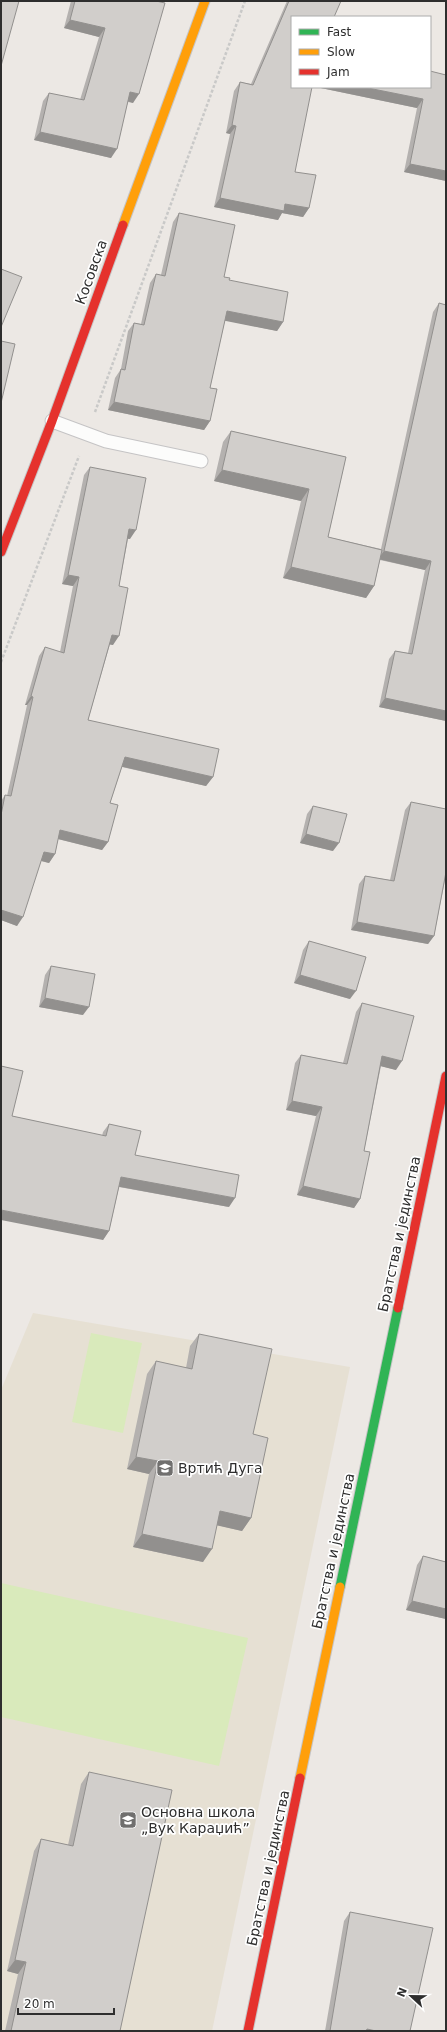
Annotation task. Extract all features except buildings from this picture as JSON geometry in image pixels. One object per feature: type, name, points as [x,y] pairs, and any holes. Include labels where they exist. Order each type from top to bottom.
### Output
[{"type":"street","name":"Косовска","points":[[1,552],[52,421],[205,1]]},
{"type":"street","name":"Братства и јединства","points":[[248,2031],[446,1076]]},
{"type":"lane","points":[[52,421],[106,441],[201,461]]},
{"type":"path","points":[[1,662],[87,435],[245,1]]},
{"type":"shaded area","points":[[33,1313],[350,1367],[212,2031],[1,2031],[1,1390]]},
{"type":"green space","points":[[91,1333],[142,1343],[123,1433],[72,1422]]},
{"type":"green space","points":[[1,1583],[248,1638],[219,1766],[1,1717]]},
{"type":"traffic: fast","points":[[340,1587],[398,1308]]},
{"type":"traffic: slow","points":[[123,225],[205,1]]},
{"type":"traffic: slow","points":[[300,1778],[340,1587]]},
{"type":"traffic: jam","points":[[1,552],[52,421],[123,225]]},
{"type":"traffic: jam","points":[[398,1308],[446,1076]]},
{"type":"traffic: jam","points":[[248,2031],[300,1778]]},
{"type":"place","name":"Вртић Дуга","points":[[165,1468]]},
{"type":"place","name":"Основна школа „Вук Караџић”","points":[[128,1820]]}]
